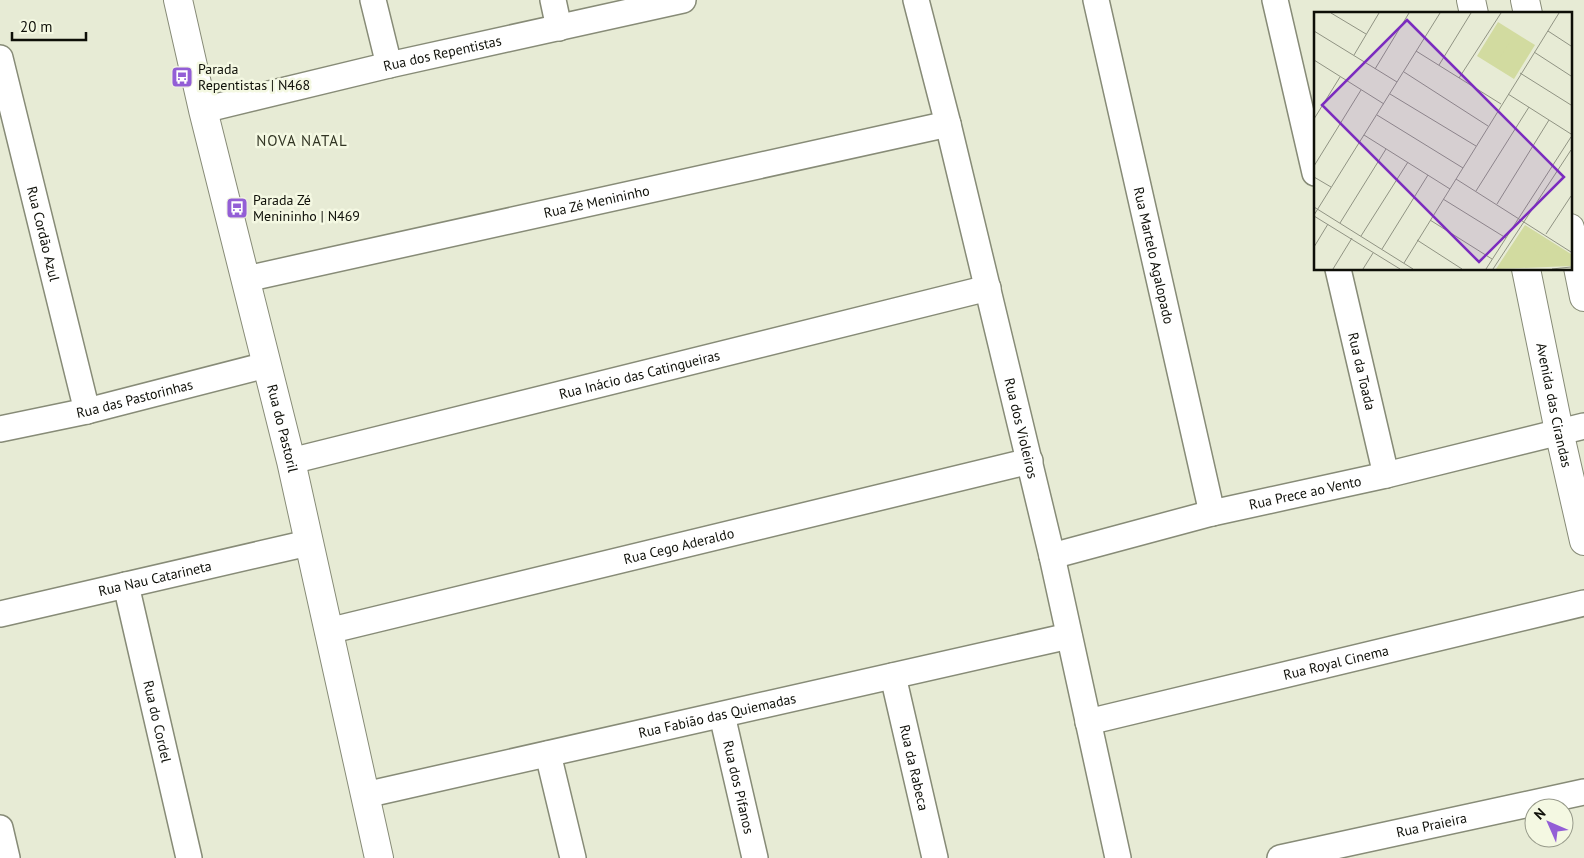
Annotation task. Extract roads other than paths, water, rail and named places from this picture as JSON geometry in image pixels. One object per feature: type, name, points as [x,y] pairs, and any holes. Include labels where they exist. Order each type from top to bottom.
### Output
[{"type":"street","name":"Rua do Pastoril","points":[[178,0],[203,110],[291,461],[379,858]]},
{"type":"street","points":[[374,0],[389,65]]},
{"type":"street","points":[[553,0],[559,28]]},
{"type":"street","name":"Rua dos Repentistas","points":[[203,110],[389,65],[683,0]]},
{"type":"street","name":"Rua dos Violeiros","points":[[916,0],[1030,462],[1118,858]]},
{"type":"street","name":"Rua Martelo Agalopado","points":[[1096,0],[1212,513]]},
{"type":"street","points":[[1275,0],[1314,168]]},
{"type":"street","name":"Rua Cordão Azul","points":[[0,58],[87,411]]},
{"type":"street","name":"Rua Zé Menininho","points":[[246,279],[948,124]]},
{"type":"street","points":[[1572,238],[1584,297]]},
{"type":"street","name":"Rua da Toada","points":[[1338,270],[1386,475]]},
{"type":"street","name":"Avenida das Cirandas","points":[[1526,270],[1571,429],[1584,541]]},
{"type":"street","name":"Rua Inácio das Catingueiras","points":[[291,461],[988,288]]},
{"type":"street","name":"Rua das Pastorinhas","points":[[0,429],[87,411],[266,365]]},
{"type":"street","name":"Rua Prece ao Vento","points":[[1052,556],[1212,513],[1386,475],[1571,429]]},
{"type":"street","name":"Rua Cego Aderaldo","points":[[328,631],[1030,462]]},
{"type":"street","name":"Rua Nau Catarineta","points":[[0,614],[308,543]]},
{"type":"street","name":"Rua do Cordel","points":[[126,585],[190,858]]},
{"type":"street","name":"Rua Royal Cinema","points":[[1088,722],[1584,604]]},
{"type":"street","name":"Rua Fabião das Quiemadas","points":[[365,795],[1069,636]]},
{"type":"street","name":"Rua da Rabeca","points":[[893,676],[935,858]]},
{"type":"street","name":"Rua dos Pifanos","points":[[722,715],[755,858]]},
{"type":"street","points":[[548,754],[573,858]]},
{"type":"street","name":"Rua Praieira","points":[[1280,858],[1584,792]]},
{"type":"street","points":[[0,828],[7,858]]},
{"type":"place","name":"Parada Repentistas | N468","points":[[182,77]]},
{"type":"place","name":"Parada Zé Menininho | N469","points":[[237,208]]},
{"type":"district","name":"NOVA NATAL","points":[[302,141]]}]
